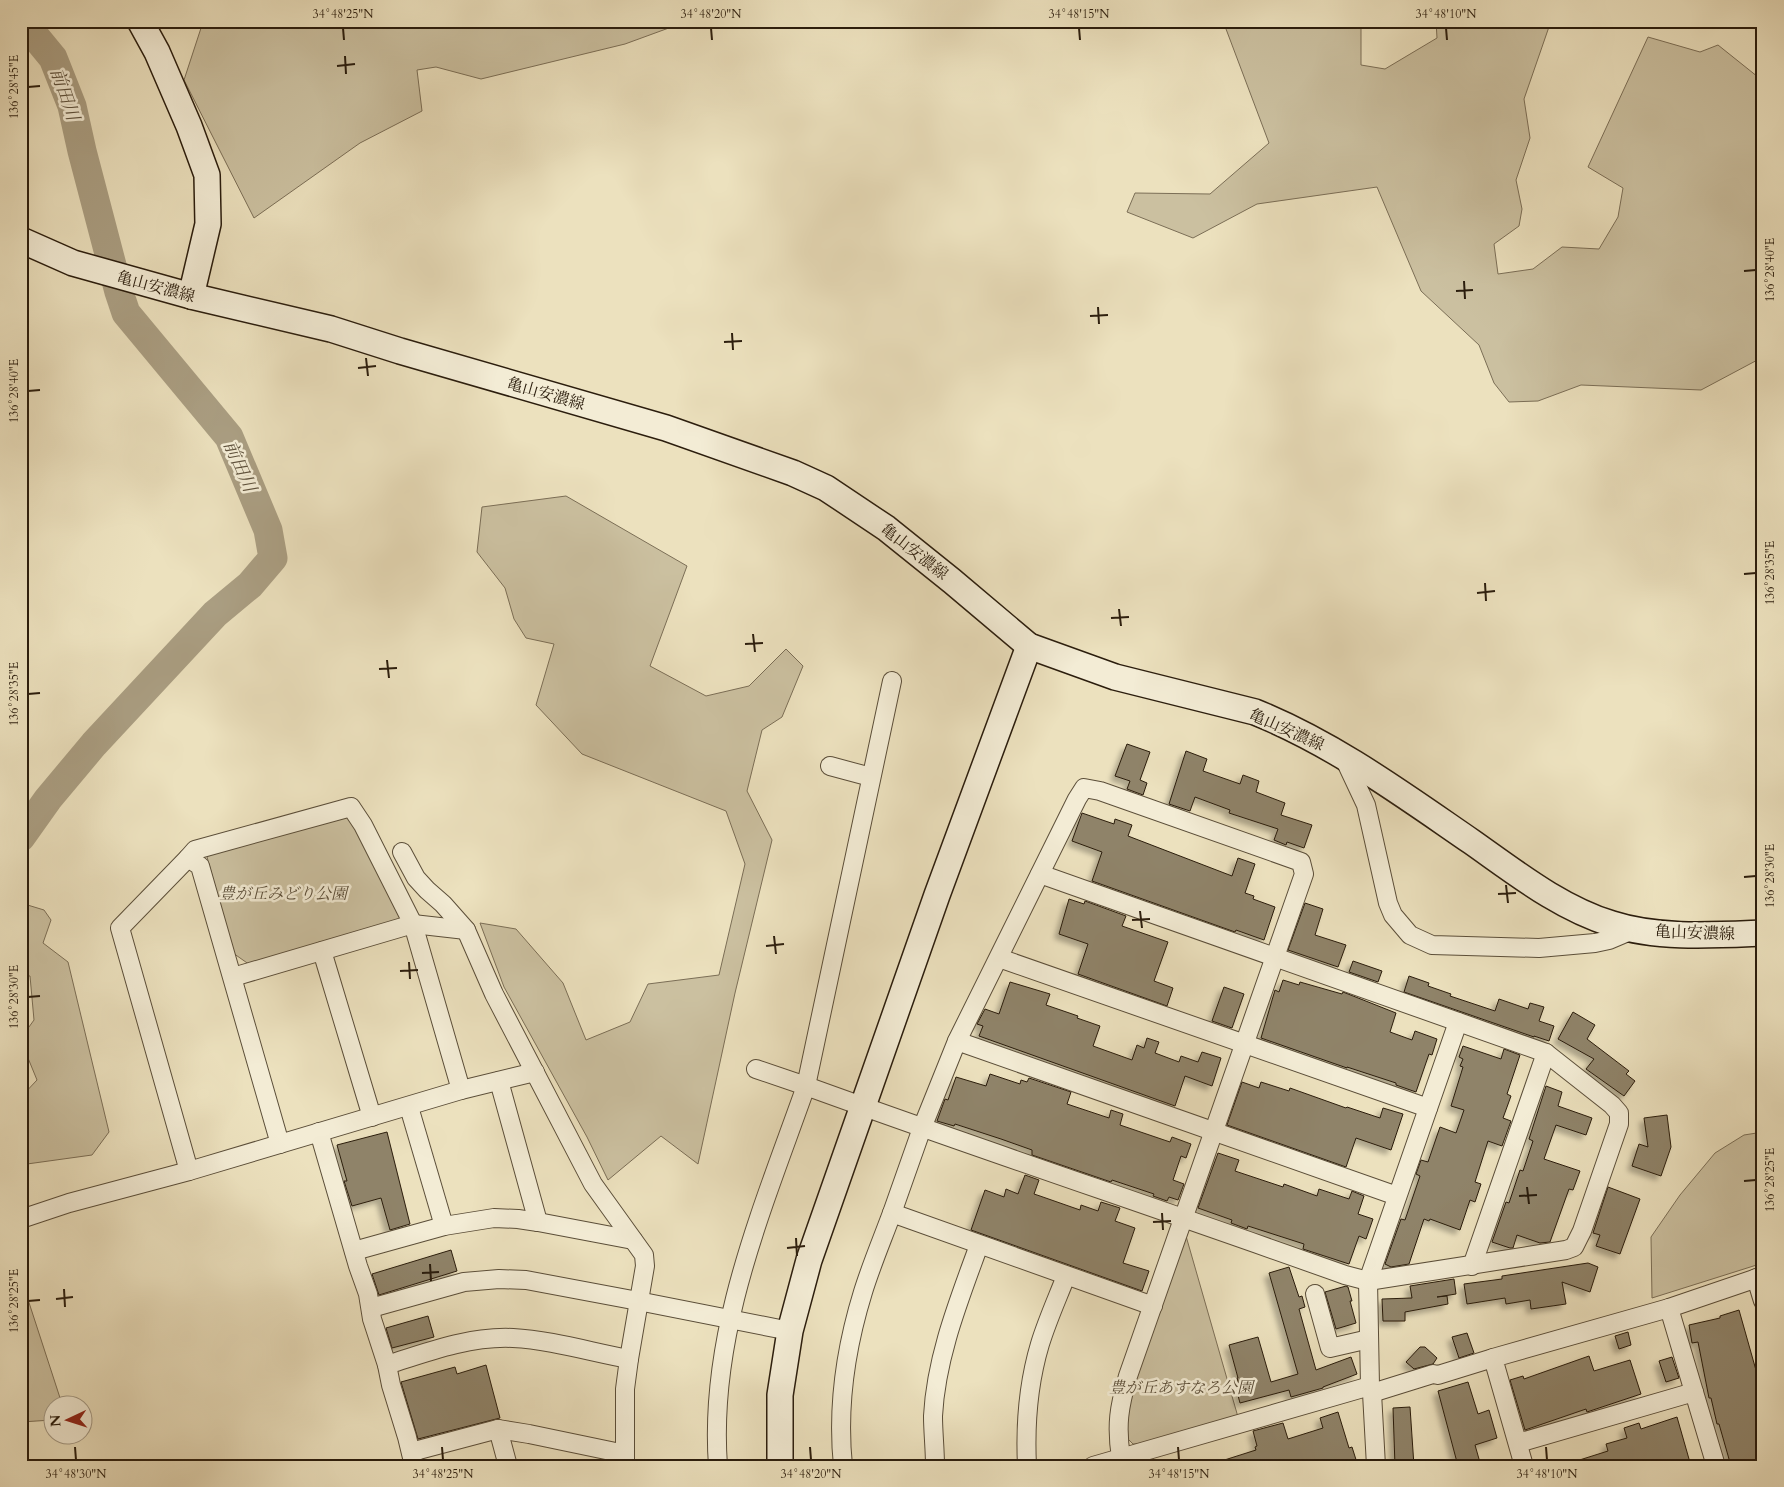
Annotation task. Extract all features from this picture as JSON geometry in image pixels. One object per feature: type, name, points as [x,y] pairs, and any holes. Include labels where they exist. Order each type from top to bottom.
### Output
[{"type":"main road","points":[[140,21],[157,52],[189,126],[207,175],[208,224],[191,296]]},
{"type":"main road","name":"亀山安濃線","points":[[21,240],[73,263],[100,272],[191,296],[331,329],[400,351],[666,428],[793,473],[826,488],[886,528],[1029,646],[1115,677],[1255,712],[1274,720],[1370,772],[1524,880],[1574,909],[1613,925],[1664,934],[1716,935],[1763,933]]},
{"type":"main road","points":[[780,1466],[780,1395],[790,1331],[809,1260],[937,895],[1029,646]]},
{"type":"street","points":[[718,1466],[718,1415],[721,1372],[729,1319],[749,1248],[806,1086],[892,681]]},
{"type":"street","points":[[1343,756],[1366,805],[1388,903],[1393,914],[1410,935],[1432,944],[1539,948],[1595,943],[1609,940],[1635,929]]},
{"type":"street","points":[[830,766],[871,777]]},
{"type":"street","points":[[843,1466],[840,1441],[844,1386],[854,1325],[864,1291],[922,1128],[957,1041],[1084,788],[1100,791],[1301,862],[1304,874],[1122,1396],[1118,1434],[1120,1461]]},
{"type":"street","points":[[189,1171],[120,928],[195,850],[351,807],[413,924],[461,1090]]},
{"type":"street","points":[[319,1132],[371,1308],[372,1319],[387,1365],[390,1385],[412,1459],[498,1429],[529,1434],[625,1460],[626,1390],[629,1359],[645,1266],[644,1255],[593,1184],[494,994],[466,930],[416,878],[402,852]]},
{"type":"street","points":[[188,858],[200,866],[280,1144]]},
{"type":"street","points":[[756,1069],[922,1128],[1184,1217],[1345,1275],[1368,1280],[1472,1266],[1574,1247],[1582,1232],[1619,1124],[1619,1113],[1612,1104],[1546,1053],[1040,874]]},
{"type":"street","points":[[233,977],[413,924],[466,930]]},
{"type":"street","points":[[322,951],[372,1117]]},
{"type":"street","points":[[999,958],[1428,1108]]},
{"type":"street","points":[[1376,1466],[1371,1389],[1368,1280],[1458,1022]]},
{"type":"street","points":[[957,1041],[1397,1196]]},
{"type":"street","points":[[1472,1266],[1546,1053]]},
{"type":"street","points":[[21,1219],[69,1203],[189,1171],[461,1090],[535,1072]]},
{"type":"street","points":[[498,1082],[538,1222]]},
{"type":"street","points":[[409,1107],[444,1226]]},
{"type":"street","points":[[892,1213],[1153,1306]]},
{"type":"street","points":[[354,1250],[444,1226],[494,1218],[518,1218],[633,1240]]},
{"type":"street","points":[[935,1466],[933,1415],[942,1356],[953,1318],[979,1245]]},
{"type":"street","points":[[1027,1466],[1026,1440],[1032,1374],[1040,1344],[1066,1276]]},
{"type":"street","points":[[1093,1466],[1120,1461],[1371,1389],[1433,1374],[1438,1375],[1669,1308],[1760,1277],[1763,1301]]},
{"type":"street","points":[[371,1308],[464,1282],[499,1279],[526,1280],[790,1331]]},
{"type":"street","points":[[1315,1294],[1330,1348],[1369,1338]]},
{"type":"street","points":[[1669,1308],[1716,1466]]},
{"type":"street","points":[[387,1365],[473,1340],[512,1338],[534,1340],[629,1359]]},
{"type":"street","points":[[1493,1358],[1524,1466]]},
{"type":"street","points":[[1518,1444],[1694,1392]]},
{"type":"street","points":[[498,1429],[508,1466]]},
{"type":"green space","points":[[202,21],[677,21],[677,25],[625,44],[481,79],[436,67],[417,70],[422,111],[360,143],[254,218],[184,80]]},
{"type":"green space","points":[[1223,21],[1359,21],[1361,26],[1361,65],[1385,69],[1437,38],[1436,21],[1551,21],[1524,99],[1530,138],[1516,180],[1522,209],[1519,226],[1494,244],[1498,274],[1533,269],[1562,247],[1599,249],[1618,217],[1623,188],[1588,167],[1648,37],[1700,52],[1718,45],[1763,81],[1763,357],[1701,390],[1581,385],[1538,401],[1509,402],[1494,383],[1479,345],[1421,291],[1377,187],[1257,204],[1193,238],[1127,212],[1135,193],[1210,194],[1269,143]]},
{"type":"green space","points":[[566,496],[687,566],[650,666],[706,696],[749,686],[786,649],[803,666],[782,717],[762,730],[747,791],[772,840],[735,993],[698,1164],[661,1136],[608,1180],[587,1137],[504,987],[480,923],[516,929],[563,983],[586,1040],[630,1022],[648,984],[719,975],[745,864],[726,811],[582,754],[536,705],[554,644],[526,638],[514,619],[505,588],[477,552],[482,507]]},
{"type":"green space","name":"豊が丘みどり公園","points":[[350,814],[405,919],[250,965],[233,953],[206,853]]},
{"type":"green space","points":[[21,903],[44,910],[51,920],[43,943],[68,962],[109,1132],[92,1155],[27,1164],[21,1161],[21,1097],[37,1080],[21,1041],[21,1038],[34,1020],[30,976],[21,975]]},
{"type":"green space","points":[[1763,1132],[1763,1263],[1652,1298],[1651,1237],[1680,1195],[1715,1153],[1744,1135]]},
{"type":"green space","name":"豊が丘あすなろ公園","points":[[1186,1236],[1238,1417],[1143,1444],[1133,1444],[1125,1436],[1130,1393]]},
{"type":"green space","points":[[21,1278],[59,1394],[42,1394],[42,1421],[21,1422]]},
{"type":"building","points":[[1127,744],[1150,752],[1140,780],[1147,783],[1143,795],[1127,789],[1130,781],[1115,776]]},
{"type":"building","points":[[1186,751],[1207,759],[1203,771],[1240,784],[1243,775],[1259,781],[1256,792],[1285,803],[1281,815],[1312,825],[1304,848],[1287,842],[1286,845],[1274,840],[1278,829],[1229,813],[1230,810],[1195,797],[1190,811],[1169,804]]},
{"type":"building","points":[[1082,813],[1114,824],[1115,819],[1132,825],[1128,836],[1232,876],[1238,858],[1255,864],[1245,893],[1254,896],[1253,899],[1275,907],[1264,940],[1236,930],[1235,932],[1092,881],[1102,852],[1072,841]]},
{"type":"building","points":[[1069,899],[1084,904],[1085,901],[1126,916],[1122,926],[1168,942],[1154,981],[1173,988],[1167,1006],[1078,974],[1088,944],[1059,934]]},
{"type":"building","points":[[1305,903],[1323,909],[1315,935],[1346,945],[1338,967],[1288,950]]},
{"type":"building","points":[[1353,961],[1382,971],[1378,982],[1349,972]]},
{"type":"building","points":[[1409,976],[1429,983],[1428,986],[1451,994],[1450,996],[1495,1011],[1499,999],[1528,1009],[1530,1003],[1544,1007],[1539,1021],[1554,1026],[1549,1041],[1404,992]]},
{"type":"building","points":[[1283,980],[1299,985],[1300,982],[1342,994],[1343,992],[1396,1013],[1390,1032],[1412,1040],[1415,1031],[1437,1039],[1432,1055],[1429,1054],[1416,1092],[1396,1085],[1396,1083],[1261,1038],[1275,990],[1279,992]]},
{"type":"building","points":[[1010,982],[1050,994],[1046,1005],[1100,1026],[1093,1046],[1132,1060],[1137,1045],[1144,1048],[1147,1038],[1159,1042],[1155,1053],[1179,1062],[1181,1056],[1198,1062],[1202,1052],[1221,1058],[1212,1086],[1185,1076],[1175,1106],[979,1036],[983,1026],[977,1024],[985,1009],[999,1014]]},
{"type":"building","points":[[1224,987],[1244,994],[1232,1028],[1212,1021]]},
{"type":"building","points":[[1573,1012],[1595,1025],[1587,1039],[1629,1071],[1626,1074],[1635,1081],[1624,1096],[1586,1069],[1594,1059],[1558,1039]]},
{"type":"building","points":[[1463,1046],[1501,1059],[1504,1049],[1520,1055],[1507,1094],[1511,1096],[1503,1118],[1511,1121],[1502,1146],[1488,1141],[1475,1182],[1481,1184],[1475,1202],[1470,1200],[1460,1230],[1430,1219],[1429,1221],[1424,1219],[1409,1264],[1391,1267],[1385,1264],[1401,1219],[1405,1220],[1420,1176],[1416,1174],[1421,1160],[1428,1162],[1440,1127],[1456,1133],[1464,1110],[1451,1106],[1463,1067],[1460,1066],[1463,1059],[1459,1057]]},
{"type":"building","points":[[990,1074],[1020,1084],[1021,1080],[1027,1082],[1029,1078],[1071,1092],[1067,1104],[1109,1118],[1111,1110],[1123,1114],[1120,1125],[1170,1142],[1172,1137],[1191,1144],[1186,1158],[1181,1156],[1173,1180],[1184,1184],[1178,1200],[1169,1197],[1167,1201],[1153,1196],[1154,1194],[1112,1180],[1111,1182],[1032,1155],[1032,1150],[1001,1139],[955,1124],[954,1126],[937,1121],[945,1099],[948,1100],[956,1077],[986,1086]]},
{"type":"building","points":[[1242,1082],[1259,1088],[1261,1082],[1289,1091],[1290,1088],[1380,1118],[1383,1108],[1403,1114],[1391,1150],[1356,1138],[1346,1167],[1227,1125]]},
{"type":"building","points":[[1546,1086],[1562,1092],[1558,1106],[1592,1118],[1586,1135],[1556,1125],[1544,1159],[1580,1171],[1573,1190],[1569,1189],[1550,1242],[1540,1243],[1517,1235],[1513,1248],[1510,1248],[1492,1242],[1506,1202],[1509,1203],[1520,1170],[1523,1171],[1533,1141],[1529,1139]]},
{"type":"building","points":[[1667,1115],[1671,1147],[1661,1176],[1632,1166],[1639,1144],[1648,1147],[1644,1118]]},
{"type":"building","points":[[387,1132],[410,1224],[390,1230],[381,1198],[352,1206],[344,1181],[347,1181],[337,1145]]},
{"type":"building","points":[[1218,1153],[1239,1160],[1235,1171],[1283,1187],[1284,1184],[1317,1196],[1319,1189],[1349,1199],[1352,1191],[1364,1196],[1358,1214],[1373,1219],[1366,1239],[1359,1236],[1349,1264],[1303,1249],[1304,1244],[1248,1226],[1247,1229],[1231,1223],[1232,1220],[1198,1208]]},
{"type":"building","points":[[1025,1175],[1039,1180],[1034,1194],[1080,1210],[1081,1205],[1098,1211],[1101,1202],[1120,1208],[1115,1221],[1135,1228],[1123,1263],[1149,1271],[1142,1291],[971,1230],[985,1190],[1004,1197],[1006,1189],[1018,1194]]},
{"type":"building","points":[[1608,1187],[1640,1199],[1620,1254],[1596,1246],[1600,1235],[1593,1233]]},
{"type":"building","points":[[451,1250],[457,1271],[379,1295],[372,1274]]},
{"type":"building","points":[[1588,1263],[1598,1267],[1590,1292],[1562,1282],[1566,1304],[1531,1309],[1530,1300],[1506,1304],[1505,1298],[1467,1304],[1464,1284],[1502,1279],[1502,1276]]},
{"type":"building","points":[[1289,1267],[1299,1297],[1302,1296],[1305,1307],[1299,1309],[1316,1370],[1351,1357],[1357,1374],[1323,1388],[1291,1397],[1289,1390],[1240,1403],[1237,1392],[1241,1391],[1229,1345],[1258,1337],[1271,1382],[1298,1374],[1269,1273]]},
{"type":"building","points":[[1454,1279],[1456,1294],[1437,1297],[1447,1296],[1448,1304],[1405,1312],[1405,1321],[1383,1321],[1382,1299],[1412,1298],[1410,1286]]},
{"type":"building","points":[[1346,1286],[1352,1301],[1350,1301],[1356,1323],[1336,1329],[1325,1292]]},
{"type":"building","points":[[1739,1310],[1763,1395],[1763,1466],[1731,1466],[1719,1424],[1717,1424],[1711,1398],[1709,1398],[1698,1342],[1692,1343],[1689,1325],[1720,1318],[1720,1316]]},
{"type":"building","points":[[428,1316],[434,1337],[392,1348],[386,1328]]},
{"type":"building","points":[[1628,1332],[1631,1345],[1619,1349],[1615,1336]]},
{"type":"building","points":[[1467,1333],[1474,1353],[1459,1358],[1452,1337]]},
{"type":"building","points":[[1420,1347],[1425,1347],[1437,1358],[1433,1364],[1414,1369],[1406,1362]]},
{"type":"building","points":[[1589,1356],[1594,1371],[1630,1360],[1641,1394],[1587,1412],[1586,1409],[1525,1430],[1510,1380],[1523,1376],[1524,1379]]},
{"type":"building","points":[[1672,1357],[1679,1378],[1666,1382],[1659,1361]]},
{"type":"building","points":[[486,1365],[500,1418],[418,1439],[401,1382],[455,1367],[457,1374]]},
{"type":"building","points":[[1468,1382],[1478,1414],[1489,1410],[1497,1438],[1475,1445],[1481,1466],[1458,1466],[1438,1391]]},
{"type":"building","points":[[1410,1407],[1414,1466],[1395,1466],[1393,1408]]},
{"type":"building","points":[[1338,1412],[1349,1448],[1352,1447],[1358,1466],[1295,1466],[1294,1460],[1275,1466],[1215,1466],[1215,1463],[1256,1450],[1255,1447],[1257,1446],[1253,1431],[1283,1423],[1288,1439],[1323,1428],[1320,1418]]},
{"type":"building","points":[[1677,1417],[1691,1466],[1570,1466],[1570,1463],[1608,1451],[1606,1444],[1627,1438],[1624,1428],[1639,1423],[1641,1429]]},
{"type":"waterway","name":"前田川","points":[[21,22],[25,24],[53,58],[72,106],[82,151],[126,313],[229,437],[268,530],[273,558],[250,585],[215,614],[94,744],[48,799],[21,837]]}]
